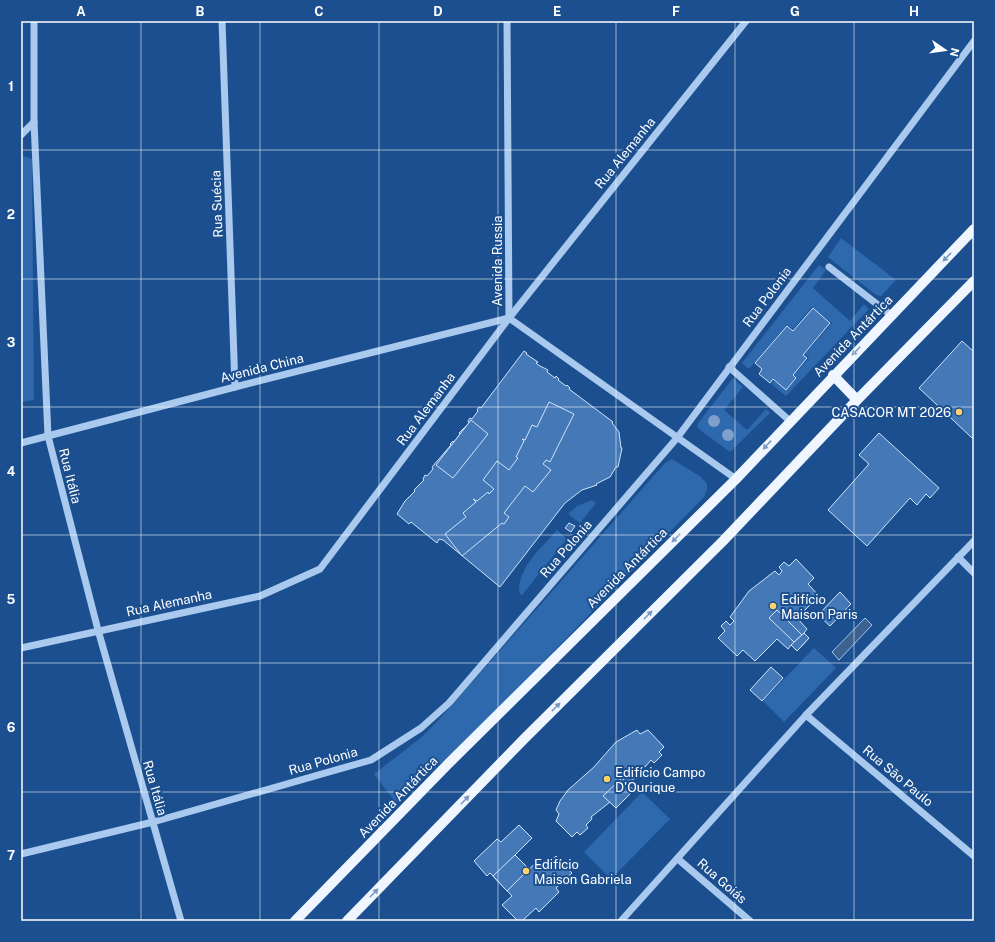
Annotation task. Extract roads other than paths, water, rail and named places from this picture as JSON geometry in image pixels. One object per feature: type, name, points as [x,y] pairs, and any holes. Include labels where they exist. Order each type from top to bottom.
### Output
[{"type":"main road","name":"Avenida Antártica","points":[[295,921],[448,764],[736,479],[833,375],[974,229]]},
{"type":"main road","points":[[347,921],[524,739],[723,541],[856,400],[974,281]]},
{"type":"main road","points":[[833,375],[856,400]]},
{"type":"street","name":"Rua Itália","points":[[34,21],[34,122],[48,436],[98,630],[181,921]]},
{"type":"street","name":"Rua Suécia","points":[[222,21],[235,387]]},
{"type":"street","name":"Avenida Russia","points":[[507,21],[509,318],[736,479]]},
{"type":"street","name":"Rua Alemanha","points":[[21,648],[98,630],[260,596],[320,569],[509,318],[746,21]]},
{"type":"street","name":"Rua Polonia","points":[[21,854],[153,822],[371,760],[421,728],[450,703],[677,438],[974,41]]},
{"type":"street","points":[[21,135],[34,122]]},
{"type":"street","points":[[829,267],[891,315]]},
{"type":"street","name":"Avenida China","points":[[21,443],[509,318]]},
{"type":"street","points":[[729,367],[790,421]]},
{"type":"street","points":[[621,921],[806,715],[974,541]]},
{"type":"street","points":[[958,558],[974,573]]},
{"type":"street","name":"Rua São Paulo","points":[[806,715],[974,856]]},
{"type":"street","name":"Rua Goiás","points":[[678,859],[750,921]]},
{"type":"place","name":"CASACOR MT 2026","points":[[959,412]]},
{"type":"place","name":"Edifício Maison Paris","points":[[773,606]]},
{"type":"place","name":"Edifício Campo D'Ourique","points":[[607,779]]},
{"type":"place","name":"Edifício Maison Gabriela","points":[[526,871]]}]
